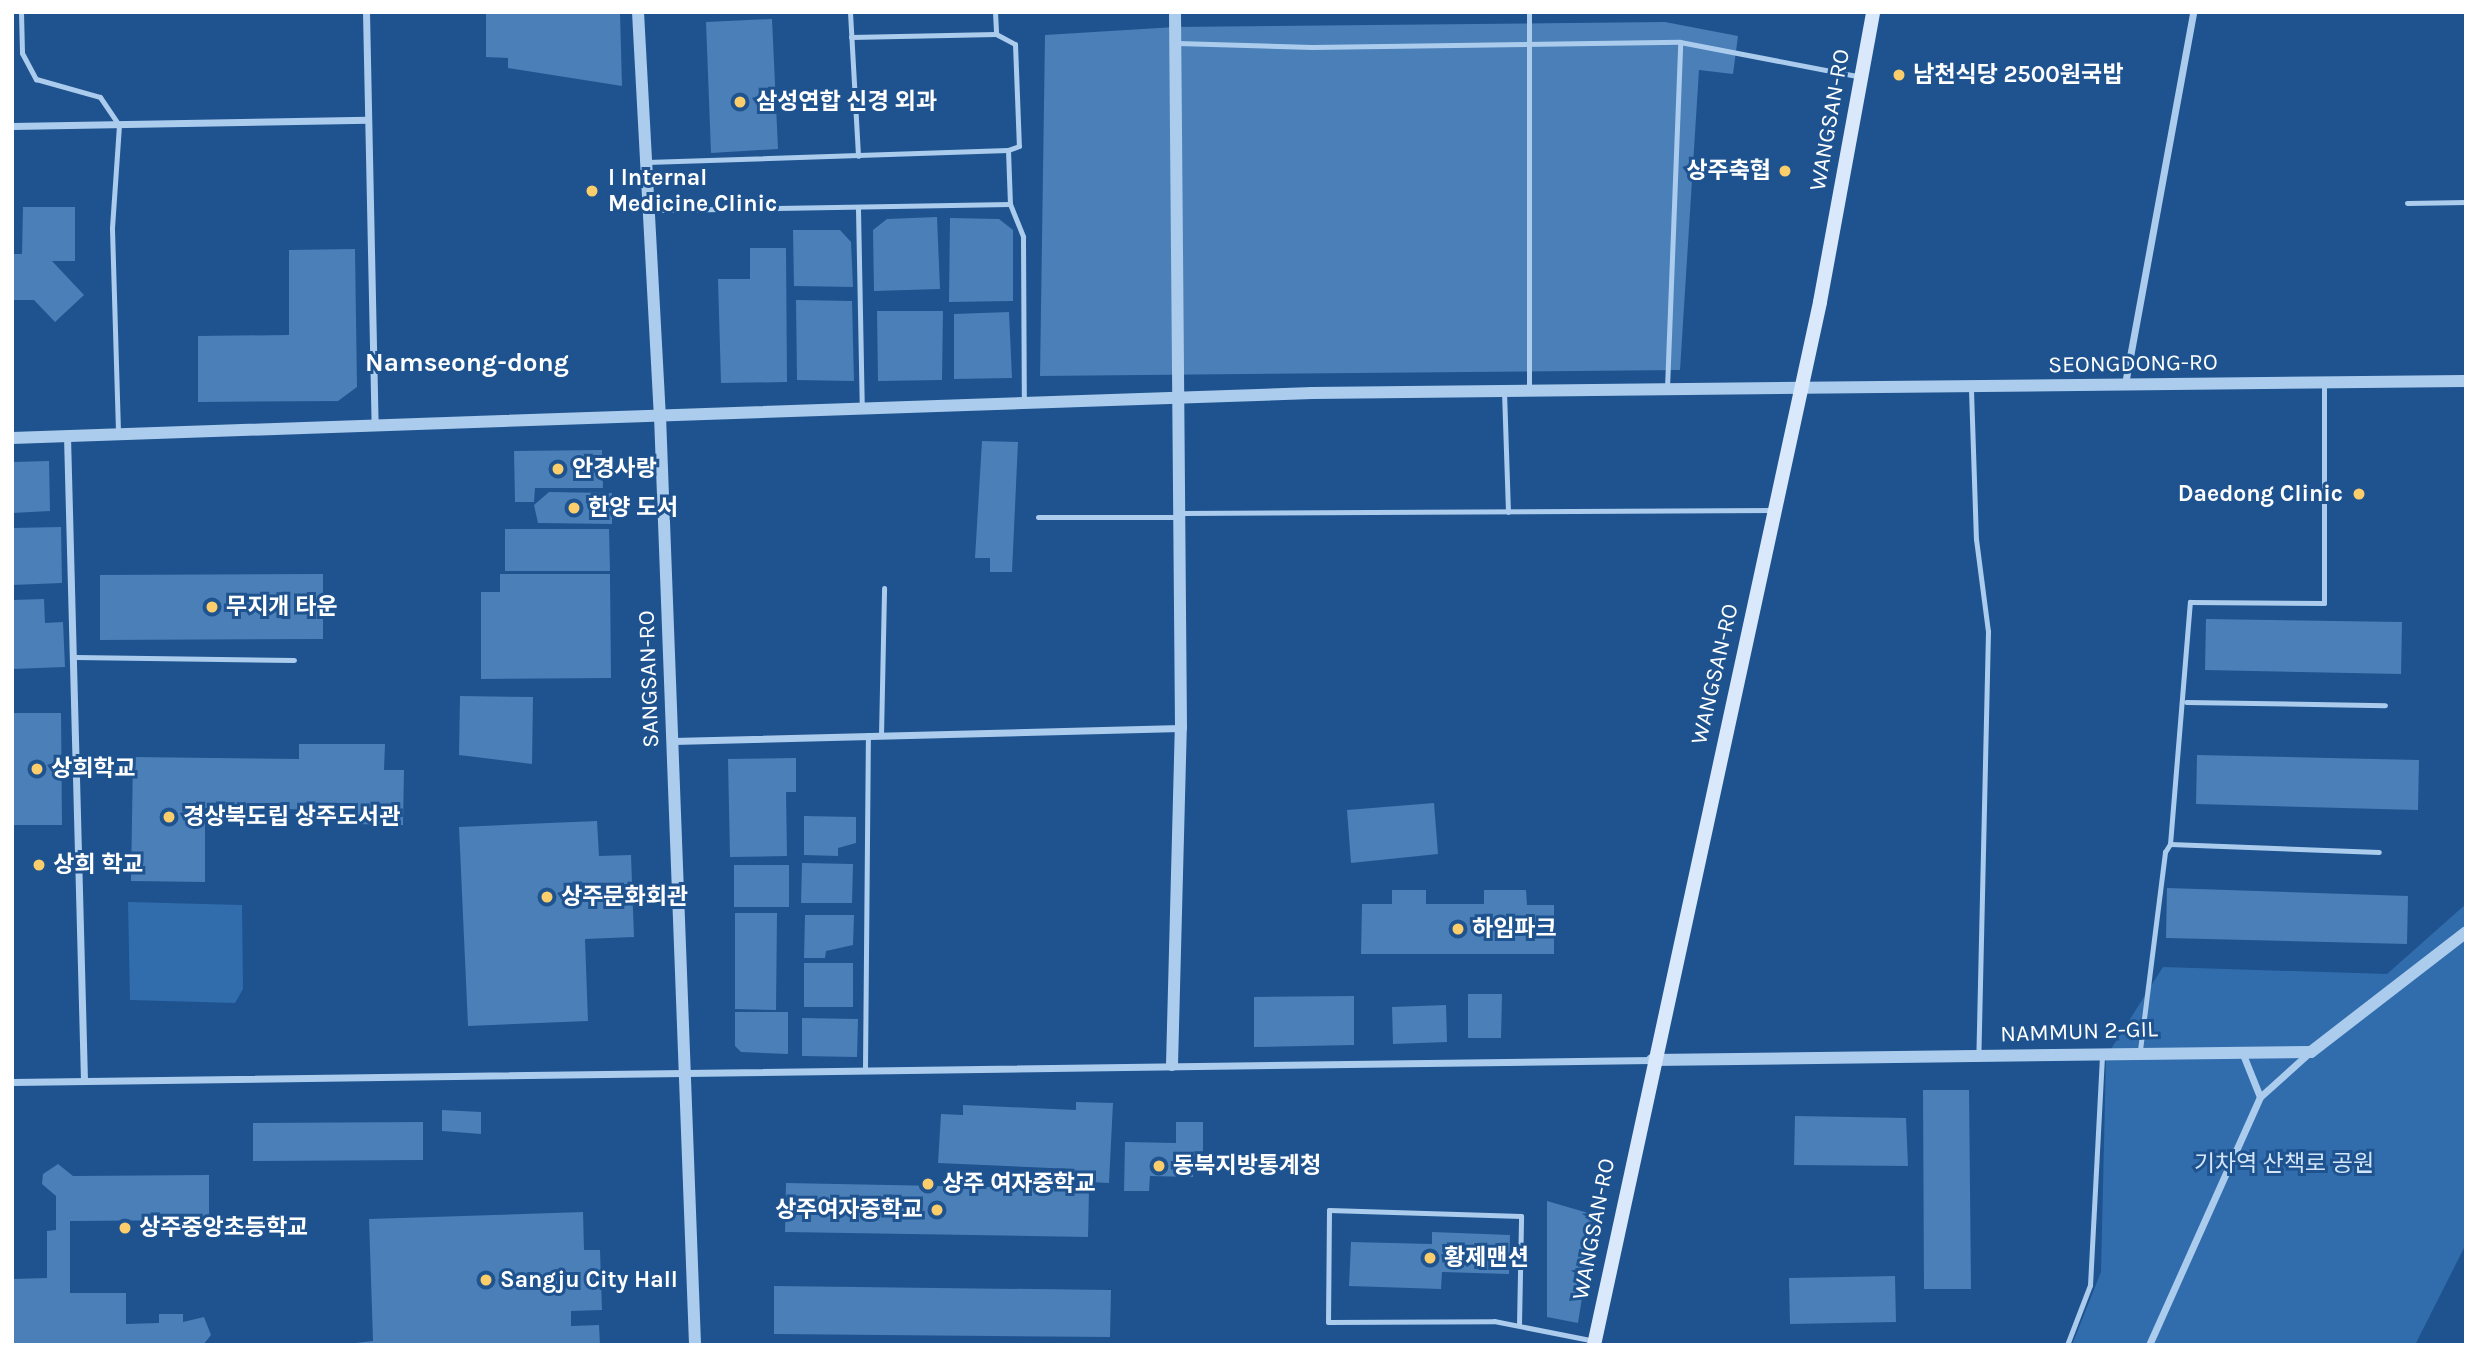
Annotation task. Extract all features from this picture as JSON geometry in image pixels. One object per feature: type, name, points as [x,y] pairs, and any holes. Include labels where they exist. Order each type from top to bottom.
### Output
[{"type":"main road","name":"WANGSAN-RO","points":[[1594,1343],[1652,1060],[1801,389],[1873,12]]},
{"type":"street","points":[[366,12],[375,426]]},
{"type":"street","name":"SANGSAN-RO","points":[[638,12],[660,416],[695,1345]]},
{"type":"street","points":[[1172,1065],[1181,728],[1175,12]]},
{"type":"street","points":[[2125,384],[2193,12]]},
{"type":"street","points":[[12,127],[368,120]]},
{"type":"street","name":"SEONGDONG-RO","points":[[12,438],[1180,397],[1530,390],[1970,390],[2125,384],[2466,381]]},
{"type":"street","points":[[67,436],[75,657],[84,1081]]},
{"type":"street","points":[[673,741],[1181,728]]},
{"type":"street","points":[[2149,1345],[2260,1097],[2311,1052],[2466,932]]},
{"type":"street","name":"NAMMUN 2-GIL","points":[[1652,1060],[1978,1056],[2140,1050],[2311,1052]]},
{"type":"street","points":[[2242,1052],[2260,1097]]},
{"type":"street","points":[[12,1082],[683,1076],[865,1069],[1652,1060]]},
{"type":"lane","points":[[21,12],[22,52],[36,79],[100,97],[119,125],[112,229],[118,434]]},
{"type":"lane","points":[[850,12],[858,156]]},
{"type":"lane","points":[[995,12],[996,34]]},
{"type":"lane","points":[[1529,12],[1530,390]]},
{"type":"lane","points":[[647,162],[1008,150],[1019,145],[1014,44],[996,34],[851,37]]},
{"type":"lane","points":[[1177,43],[1528,45],[1680,42],[1861,77]]},
{"type":"lane","points":[[1667,392],[1680,42]]},
{"type":"lane","points":[[1008,150],[1010,204],[1023,237],[1024,403]]},
{"type":"lane","points":[[2407,203],[2466,202]]},
{"type":"lane","points":[[650,210],[859,209],[1010,204]]},
{"type":"lane","points":[[859,209],[862,409]]},
{"type":"lane","points":[[2140,1050],[2165,852],[2170,844],[2186,702],[2190,602],[2324,603],[2324,383]]},
{"type":"lane","points":[[1970,390],[1976,539],[1988,631],[1978,1056]]},
{"type":"lane","points":[[1504,391],[1508,512]]},
{"type":"lane","points":[[1038,517],[1775,510]]},
{"type":"lane","points":[[881,734],[884,588]]},
{"type":"lane","points":[[75,657],[293,660]]},
{"type":"lane","points":[[2186,702],[2385,705]]},
{"type":"lane","points":[[865,1069],[867,734]]},
{"type":"lane","points":[[2170,844],[2379,852]]},
{"type":"lane","points":[[2067,1345],[2090,1286],[2102,1051]]},
{"type":"lane","points":[[1519,1325],[1521,1216],[1329,1210],[1328,1322],[1494,1321],[1594,1343]]},
{"type":"green space","points":[[128,902],[242,905],[243,989],[235,1003],[130,1000]]},
{"type":"green space","name":"기차역 산책로 공원","points":[[2466,904],[2466,1244],[2415,1345],[2072,1345],[2101,1272],[2106,1057],[2163,967],[2387,974]]},
{"type":"building","points":[[486,12],[620,12],[622,86],[508,68],[508,58],[486,57]]},
{"type":"building","points":[[772,19],[778,149],[711,153],[706,22]]},
{"type":"building","points":[[1665,22],[1738,36],[1733,74],[1699,70],[1680,370],[1040,376],[1045,35],[1175,27]]},
{"type":"building","points":[[23,207],[75,207],[75,261],[52,261],[84,295],[55,322],[34,300],[12,300],[12,254],[22,254]]},
{"type":"building","points":[[937,217],[940,289],[874,291],[873,230],[887,219]]},
{"type":"building","points":[[950,218],[999,219],[1013,230],[1013,301],[949,302]]},
{"type":"building","points":[[793,230],[840,230],[851,242],[853,287],[794,286]]},
{"type":"building","points":[[750,248],[786,248],[787,382],[721,383],[718,279],[750,279]]},
{"type":"building","points":[[355,249],[357,387],[338,401],[198,402],[198,336],[289,335],[289,250]]},
{"type":"building","points":[[796,300],[852,301],[854,381],[797,380]]},
{"type":"building","points":[[877,311],[943,311],[942,380],[878,381]]},
{"type":"building","points":[[1009,312],[1012,378],[954,379],[954,314]]},
{"type":"building","points":[[982,441],[1018,442],[1012,572],[990,572],[990,558],[975,558]]},
{"type":"building","name":"안경사랑","points":[[602,450],[603,488],[535,488],[534,502],[515,502],[514,451]]},
{"type":"building","points":[[49,461],[50,511],[12,513],[12,462]]},
{"type":"building","name":"한양 도서","points":[[549,492],[612,493],[612,524],[538,523],[534,505]]},
{"type":"building","points":[[61,527],[62,583],[12,585],[12,528]]},
{"type":"building","points":[[505,529],[609,529],[610,571],[505,571]]},
{"type":"building","name":"무지개 타운","points":[[323,574],[323,639],[100,640],[100,575]]},
{"type":"building","points":[[500,574],[610,574],[611,678],[481,679],[481,592],[500,592]]},
{"type":"building","points":[[44,599],[45,623],[63,622],[65,667],[12,669],[12,600]]},
{"type":"building","points":[[2206,619],[2402,622],[2401,674],[2205,670]]},
{"type":"building","points":[[460,696],[533,697],[532,764],[459,755]]},
{"type":"building","name":"상희학교","points":[[12,713],[61,713],[62,825],[12,825]]},
{"type":"building","name":"경상북도립 상주도서관","points":[[299,744],[385,744],[384,770],[404,770],[403,825],[353,824],[353,810],[205,808],[205,882],[131,881],[133,757],[299,759]]},
{"type":"building","points":[[2197,755],[2419,760],[2418,810],[2196,804]]},
{"type":"building","points":[[796,758],[796,792],[786,792],[787,856],[730,857],[728,759]]},
{"type":"building","points":[[1434,803],[1438,854],[1351,863],[1347,810]]},
{"type":"building","points":[[804,816],[856,817],[856,843],[838,848],[838,856],[804,855]]},
{"type":"building","name":"상주문화회관","points":[[597,821],[599,856],[631,855],[634,937],[585,939],[588,1021],[468,1026],[459,827]]},
{"type":"building","points":[[802,863],[853,864],[852,903],[801,903]]},
{"type":"building","points":[[734,865],[789,865],[789,907],[734,907]]},
{"type":"building","points":[[2167,888],[2408,896],[2407,944],[2166,938]]},
{"type":"building","name":"하임파크","points":[[1392,890],[1426,890],[1426,904],[1484,904],[1484,890],[1526,890],[1527,905],[1554,905],[1554,954],[1361,954],[1362,904],[1392,904]]},
{"type":"building","points":[[735,913],[777,913],[776,1010],[735,1009]]},
{"type":"building","points":[[805,915],[854,915],[853,945],[826,951],[825,958],[804,958]]},
{"type":"building","points":[[804,963],[853,963],[853,1007],[804,1007]]},
{"type":"building","points":[[1468,994],[1502,994],[1501,1038],[1468,1038]]},
{"type":"building","points":[[1354,996],[1354,1045],[1254,1047],[1254,997]]},
{"type":"building","points":[[1446,1005],[1447,1042],[1393,1044],[1392,1007]]},
{"type":"building","points":[[735,1012],[788,1012],[788,1054],[741,1052],[735,1046]]},
{"type":"building","points":[[802,1018],[858,1019],[857,1057],[802,1056]]},
{"type":"building","points":[[1923,1090],[1969,1090],[1971,1289],[1924,1289]]},
{"type":"building","points":[[1076,1102],[1113,1103],[1109,1183],[1072,1181],[1073,1169],[938,1163],[941,1114],[963,1115],[963,1105],[1076,1110]]},
{"type":"building","points":[[442,1110],[481,1112],[481,1134],[442,1131]]},
{"type":"building","points":[[1795,1116],[1906,1118],[1908,1166],[1794,1165]]},
{"type":"building","points":[[423,1122],[423,1160],[253,1161],[253,1123]]},
{"type":"building","name":"동북지방통계청","points":[[1176,1122],[1203,1122],[1203,1156],[1193,1156],[1193,1177],[1150,1176],[1149,1191],[1124,1191],[1125,1142],[1176,1143]]},
{"type":"building","points":[[58,1164],[73,1176],[209,1175],[209,1220],[70,1221],[70,1293],[126,1293],[126,1324],[159,1323],[159,1314],[183,1314],[183,1322],[204,1317],[211,1335],[203,1345],[12,1345],[12,1279],[47,1278],[47,1231],[56,1230],[56,1196],[42,1184],[43,1174]]},
{"type":"building","name":"상주여자중학교","points":[[786,1183],[1089,1189],[1088,1237],[785,1232]]},
{"type":"building","points":[[1547,1201],[1595,1215],[1578,1323],[1547,1317]]},
{"type":"building","name":"Sangju City Hall","points":[[583,1212],[584,1250],[600,1250],[602,1310],[571,1311],[571,1326],[599,1325],[600,1345],[337,1345],[373,1341],[369,1219]]},
{"type":"building","name":"황제맨션","points":[[1432,1232],[1510,1235],[1509,1274],[1442,1272],[1441,1289],[1349,1286],[1351,1242],[1432,1244]]},
{"type":"building","points":[[1895,1276],[1896,1322],[1790,1324],[1789,1278]]},
{"type":"building","points":[[774,1286],[1111,1290],[1110,1337],[774,1334]]},
{"type":"place","name":"남천식당 2500원국밥","points":[[1899,75]]},
{"type":"place","name":"삼성연합 신경 외과","points":[[740,102]]},
{"type":"place","name":"상주축협","points":[[1785,171]]},
{"type":"place","name":"I Internal Medicine Clinic","points":[[592,191]]},
{"type":"place","name":"안경사랑","points":[[558,469]]},
{"type":"place","name":"Daedong Clinic","points":[[2359,494]]},
{"type":"place","name":"한양 도서","points":[[574,508]]},
{"type":"place","name":"무지개 타운","points":[[212,607]]},
{"type":"place","name":"상희학교","points":[[37,769]]},
{"type":"place","name":"경상북도립 상주도서관","points":[[169,817]]},
{"type":"place","name":"상희 학교","points":[[39,865]]},
{"type":"place","name":"상주문화회관","points":[[547,897]]},
{"type":"place","name":"하임파크","points":[[1458,929]]},
{"type":"place","name":"동북지방통계청","points":[[1159,1166]]},
{"type":"place","name":"상주 여자중학교","points":[[928,1184]]},
{"type":"place","name":"상주여자중학교","points":[[937,1210]]},
{"type":"place","name":"상주중앙초등학교","points":[[125,1228]]},
{"type":"place","name":"황제맨션","points":[[1430,1258]]},
{"type":"place","name":"Sangju City Hall","points":[[486,1280]]},
{"type":"district","name":"Namseong-dong","points":[[467,363]]}]
